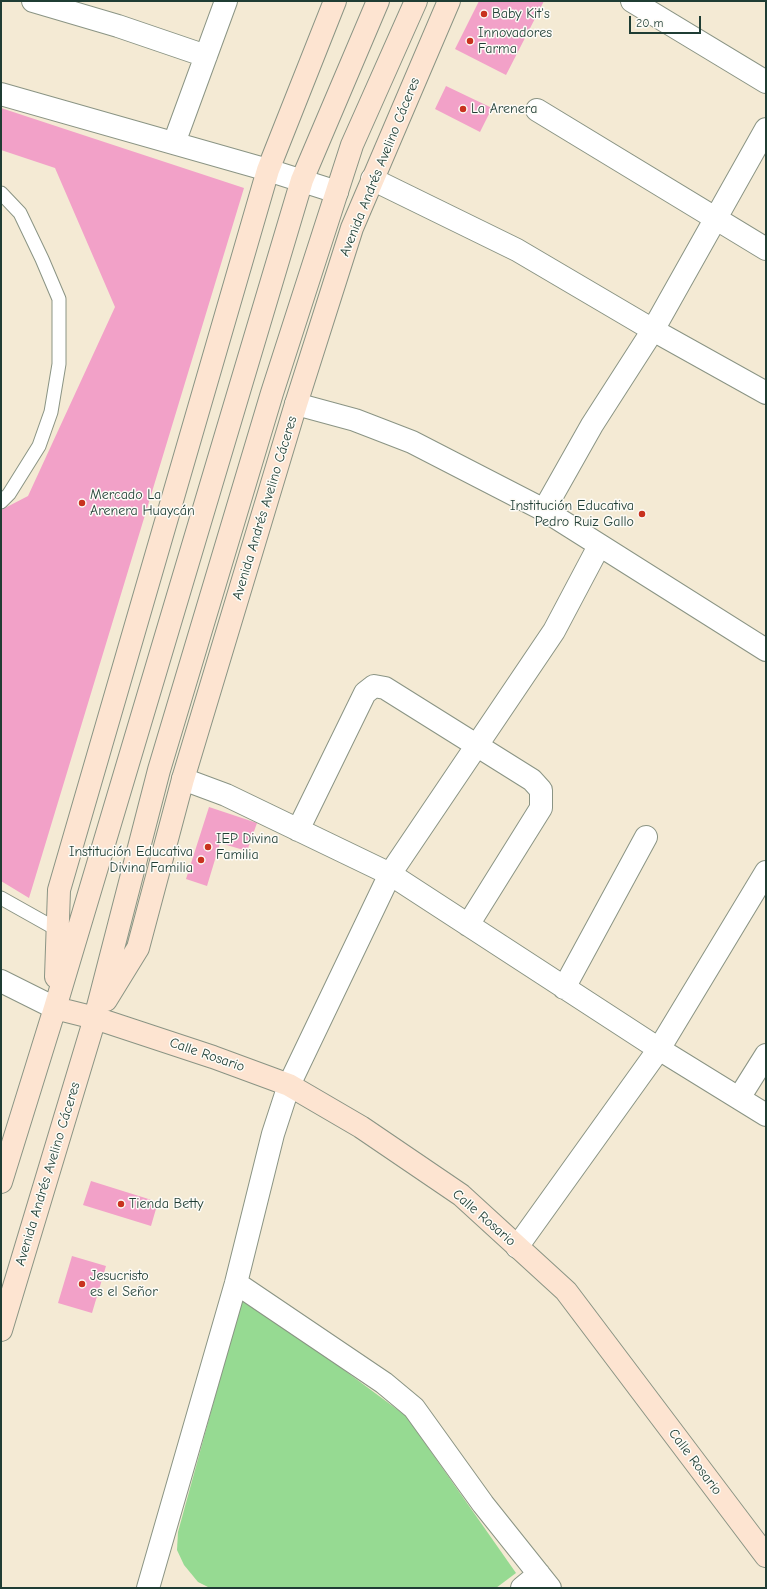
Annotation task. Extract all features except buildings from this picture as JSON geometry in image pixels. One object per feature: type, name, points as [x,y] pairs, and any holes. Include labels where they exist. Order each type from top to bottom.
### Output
[{"type":"street","points":[[33,1],[118,26],[206,56]]},
{"type":"street","points":[[174,143],[226,1]]},
{"type":"street","points":[[1,1182],[55,1008],[302,180],[378,1]]},
{"type":"street","name":"Avenida Andrés Avelino Cáceres","points":[[1,1330],[95,1018],[159,770],[272,393],[352,145],[416,1]]},
{"type":"street","name":"Avenida Andrés Avelino Cáceres","points":[[95,1018],[138,948],[182,779],[296,404],[352,228],[449,1]]},
{"type":"street","points":[[632,1],[766,82]]},
{"type":"street","points":[[55,1008],[59,890],[268,170],[331,2]]},
{"type":"street","points":[[1,94],[268,170],[337,192]]},
{"type":"street","points":[[537,110],[766,249]]},
{"type":"street","points":[[544,510],[592,425],[653,330],[766,130]]},
{"type":"street","points":[[372,179],[517,250],[653,330],[766,393]]},
{"type":"street","points":[[296,404],[355,420],[412,442],[544,510],[766,650]]},
{"type":"street","points":[[155,1586],[236,1283],[273,1134],[288,1085],[390,874],[476,744],[554,631],[599,546]]},
{"type":"street","points":[[298,830],[365,692],[374,686],[385,688],[532,780],[541,790],[541,808],[468,925]]},
{"type":"street","points":[[182,779],[226,795],[390,874],[659,1049],[766,1115]]},
{"type":"street","points":[[564,988],[646,837]]},
{"type":"street","points":[[518,1247],[659,1049],[766,872]]},
{"type":"street","points":[[1,981],[55,1008]]},
{"type":"street","name":"Calle Rosario","points":[[55,1008],[95,1018],[214,1056],[288,1085],[361,1127],[461,1195],[566,1290],[766,1556]]},
{"type":"street","points":[[740,1098],[766,1055]]},
{"type":"street","points":[[236,1283],[384,1383],[414,1408],[483,1504],[545,1581],[522,1588]]},
{"type":"lane","points":[[1,193],[20,213],[59,299],[59,364],[51,412],[39,446],[9,494],[1,502]]},
{"type":"lane","points":[[1,898],[58,930]]},
{"type":"green space","points":[[243,1295],[406,1416],[516,1573],[496,1588],[210,1588],[198,1582],[184,1565],[177,1550],[178,1532]]},
{"type":"place","name":"Baby Kit's","points":[[484,14]]},
{"type":"place","name":"Innovadores Farma","points":[[470,41]]},
{"type":"place","name":"La Arenera","points":[[463,109]]},
{"type":"place","name":"Mercado La Arenera Huaycán","points":[[82,503]]},
{"type":"place","name":"Institución Educativa Pedro Ruiz Gallo","points":[[642,514]]},
{"type":"place","name":"IEP Divina Familia","points":[[208,847]]},
{"type":"place","name":"Institución Educativa Divina Familia","points":[[201,860]]},
{"type":"place","name":"Tienda Betty","points":[[121,1204]]},
{"type":"place","name":"Jesucristo es el Señor","points":[[82,1284]]}]
